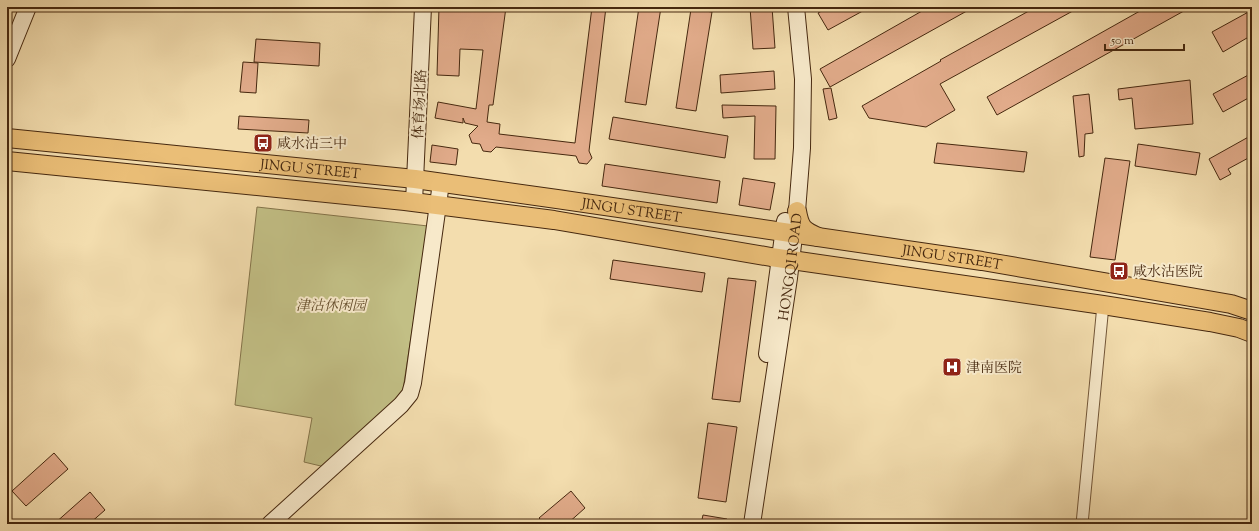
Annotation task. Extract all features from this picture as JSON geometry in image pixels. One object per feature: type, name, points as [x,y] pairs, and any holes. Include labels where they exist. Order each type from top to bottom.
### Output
[{"type":"main road","points":[[7,29],[16,7]]},
{"type":"main road","points":[[7,59],[28,7]]},
{"type":"main road","name":"体育场北路","points":[[411,179],[415,7]]},
{"type":"main road","name":"体育场北路","points":[[409,201],[423,7]]},
{"type":"main road","name":"HONGQI ROAD","points":[[786,7],[792,57],[792,211]]},
{"type":"main road","name":"HONGQI ROAD","points":[[752,524],[802,141],[803,79],[796,7]]},
{"type":"main road","name":"JINGU STREET","points":[[10,137],[411,179],[557,199],[789,244],[818,264],[1210,322],[1240,328],[1252,333]]},
{"type":"main road","name":"JINGU STREET","points":[[9,161],[409,201],[554,220],[789,244],[823,239],[982,261],[1231,304],[1252,311]]},
{"type":"main road","points":[[270,524],[401,406],[410,394],[413,383],[441,183]]},
{"type":"main road","points":[[792,211],[803,228],[810,234],[823,239]]},
{"type":"main road","name":"HONGQI ROAD","points":[[743,524],[789,244]]},
{"type":"main road","points":[[1231,304],[1252,300]]},
{"type":"street","points":[[1082,524],[1103,305]]},
{"type":"green space","name":"津沽休闲园","points":[[257,207],[428,226],[402,396],[325,467],[304,462],[312,418],[235,405]]},
{"type":"building","points":[[439,7],[506,7],[493,105],[489,105],[487,122],[500,124],[499,134],[575,143],[592,7],[606,7],[589,151],[592,158],[587,164],[579,163],[576,156],[496,147],[491,152],[483,151],[480,144],[472,143],[469,135],[478,126],[465,123],[463,118],[463,123],[435,118],[438,102],[476,109],[483,50],[460,49],[459,76],[437,75]]},
{"type":"building","points":[[639,7],[661,7],[646,105],[625,102]]},
{"type":"building","points":[[750,7],[772,7],[775,48],[753,49]]},
{"type":"building","points":[[829,7],[870,7],[828,30],[818,13]]},
{"type":"building","points":[[929,7],[974,7],[830,87],[820,69]]},
{"type":"building","points":[[1036,7],[1080,7],[940,84],[955,110],[926,127],[869,118],[862,106],[941,61],[940,60]]},
{"type":"building","points":[[1147,7],[1191,7],[997,115],[987,97]]},
{"type":"building","points":[[691,9],[712,12],[696,111],[676,108]]},
{"type":"building","points":[[1252,10],[1252,35],[1223,52],[1212,32]]},
{"type":"building","points":[[256,39],[320,43],[319,66],[254,62]]},
{"type":"building","points":[[243,62],[258,63],[256,93],[240,92]]},
{"type":"building","points":[[774,71],[775,89],[721,93],[720,75]]},
{"type":"building","points":[[1252,73],[1252,96],[1223,112],[1213,94]]},
{"type":"building","points":[[1190,80],[1193,124],[1135,129],[1132,98],[1119,100],[1118,89]]},
{"type":"building","points":[[831,88],[837,118],[829,120],[823,89]]},
{"type":"building","points":[[1089,94],[1093,133],[1085,134],[1084,156],[1079,157],[1073,96]]},
{"type":"building","points":[[722,105],[776,106],[775,159],[754,159],[755,116],[723,118]]},
{"type":"building","points":[[239,116],[309,120],[308,133],[238,129]]},
{"type":"building","points":[[613,117],[728,136],[725,158],[609,139]]},
{"type":"building","points":[[1252,135],[1252,156],[1228,169],[1231,174],[1220,180],[1209,159]]},
{"type":"building","points":[[937,143],[1027,152],[1024,172],[934,163]]},
{"type":"building","points":[[1138,144],[1200,153],[1196,175],[1135,166]]},
{"type":"building","points":[[432,145],[458,149],[456,165],[430,162]]},
{"type":"building","points":[[1105,158],[1130,161],[1115,260],[1090,257]]},
{"type":"building","points":[[605,164],[720,181],[717,203],[602,186]]},
{"type":"building","points":[[743,178],[775,183],[770,210],[739,205]]},
{"type":"building","points":[[613,260],[705,273],[702,292],[610,279]]},
{"type":"building","points":[[728,278],[756,281],[740,402],[712,399]]},
{"type":"building","points":[[708,423],[737,427],[726,502],[698,498]]},
{"type":"building","points":[[54,453],[68,469],[26,506],[12,491]]},
{"type":"building","points":[[571,491],[585,508],[567,524],[545,524],[539,518]]},
{"type":"building","points":[[90,492],[105,510],[89,524],[54,524]]},
{"type":"building","points":[[703,515],[727,519],[726,524],[701,524]]},
{"type":"place","name":"咸水沽三中","points":[[263,143]]},
{"type":"place","name":"咸水沽医院","points":[[1119,271]]},
{"type":"place","name":"津南医院","points":[[952,367]]}]
